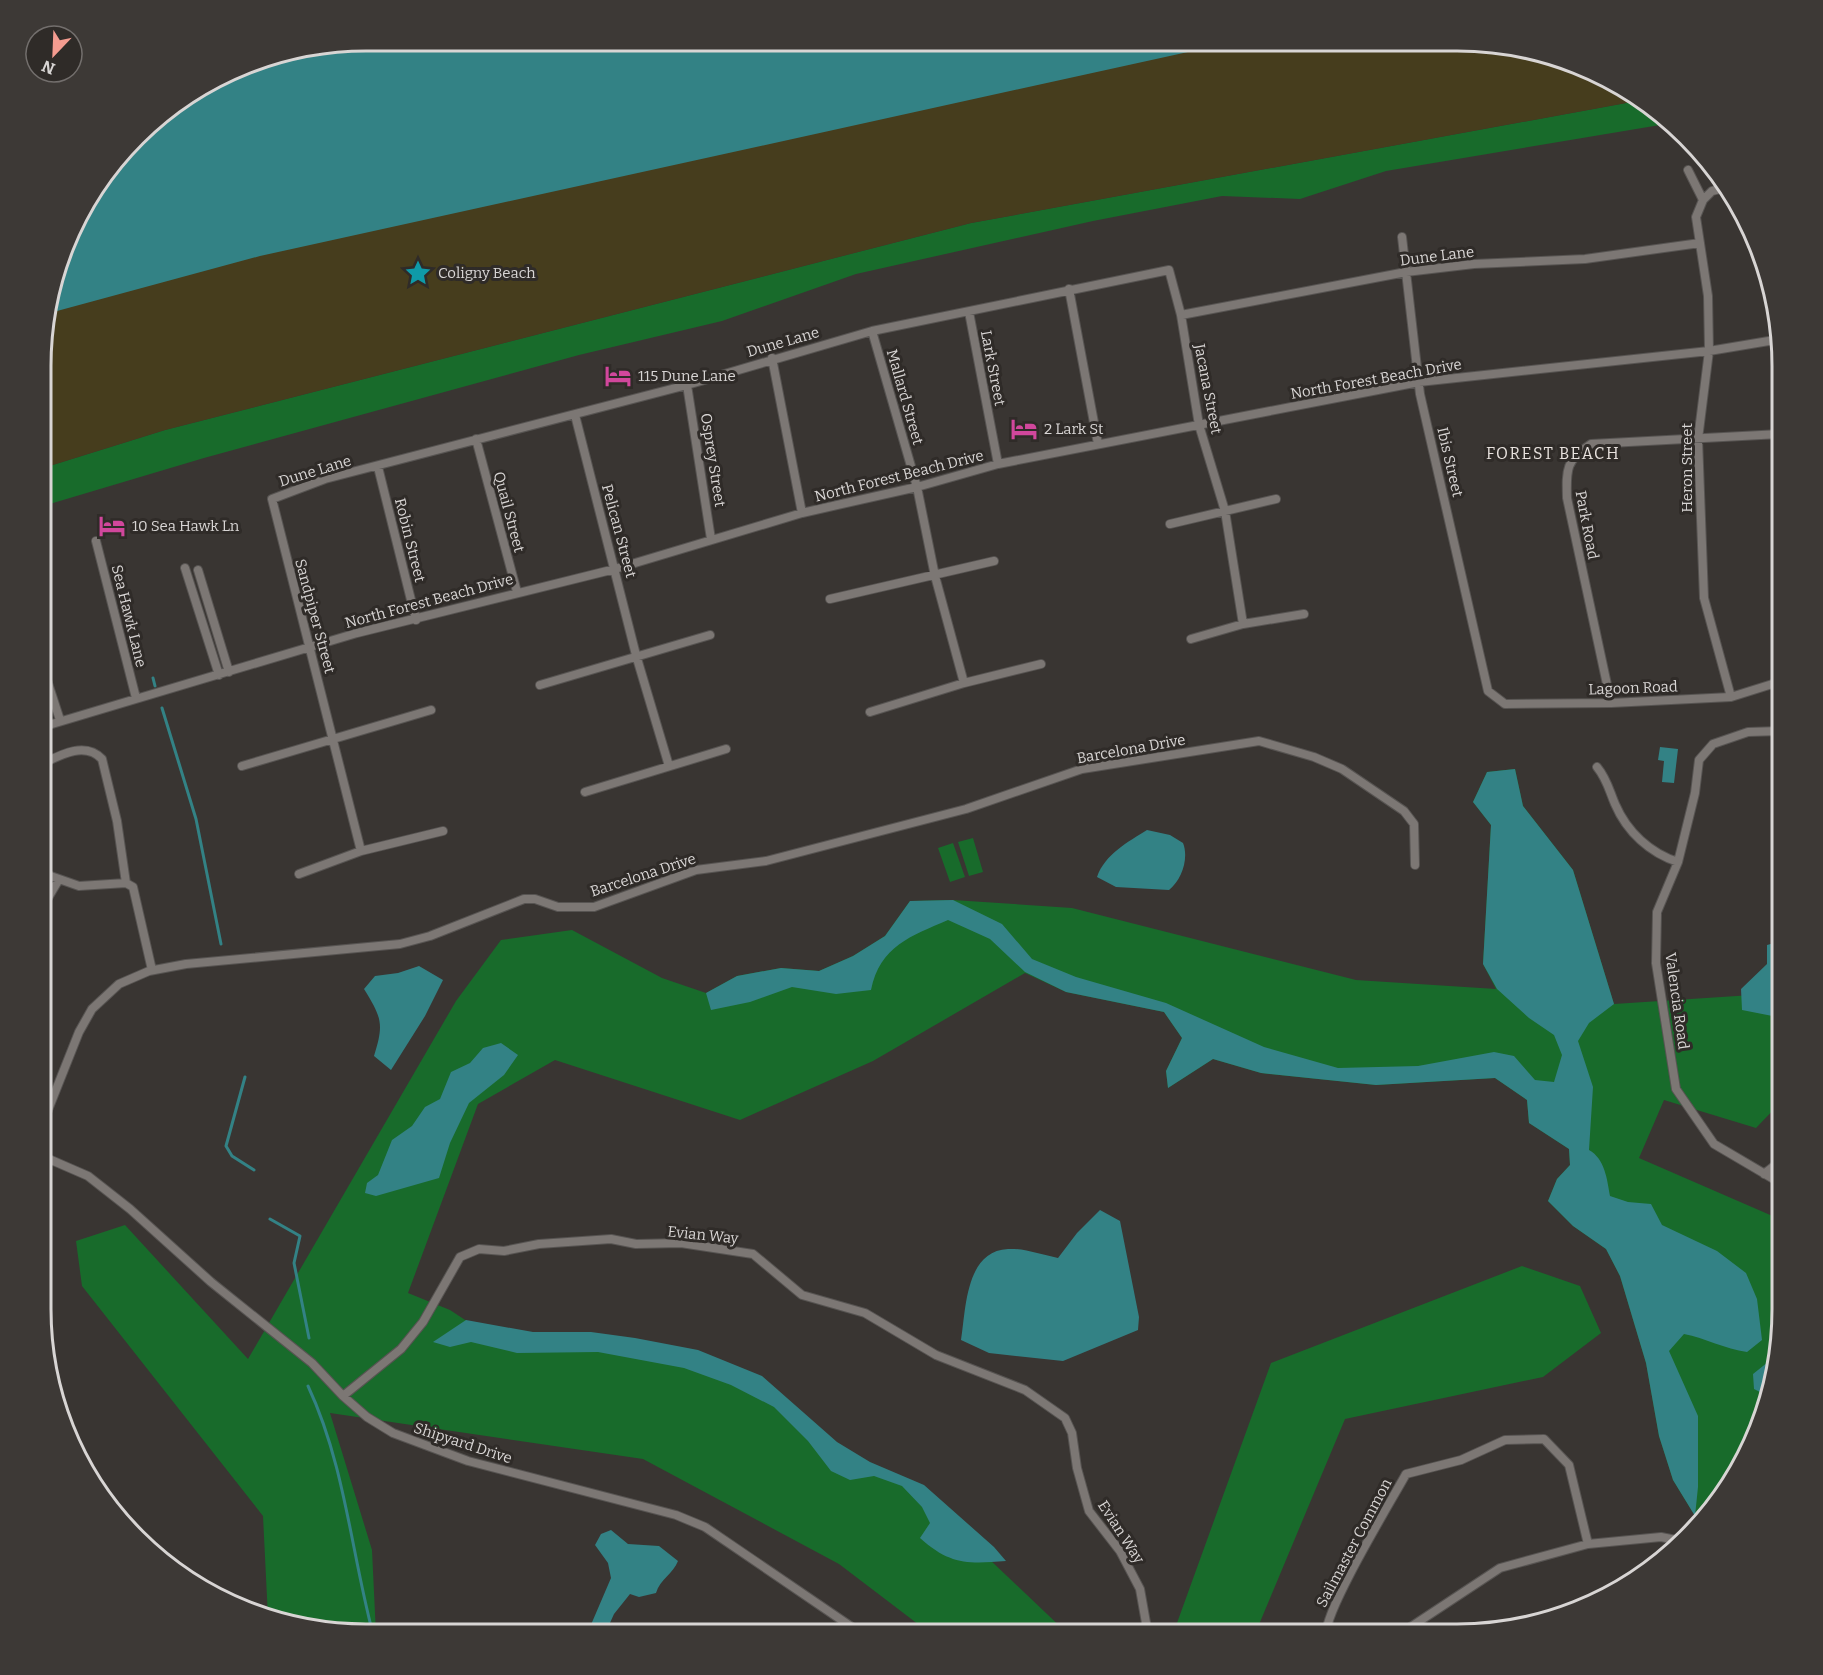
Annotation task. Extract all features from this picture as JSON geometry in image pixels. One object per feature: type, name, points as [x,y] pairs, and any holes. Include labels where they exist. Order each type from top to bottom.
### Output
[{"type":"street","points":[[1688,170],[1703,200],[1712,190],[1718,189]]},
{"type":"street","name":"Heron Street","points":[[1703,200],[1696,217],[1708,296],[1709,351],[1698,439],[1704,598],[1731,697]]},
{"type":"street","name":"Ibis Street","points":[[1402,237],[1419,382],[1488,691]]},
{"type":"street","name":"Dune Lane","points":[[1181,315],[1407,273],[1474,264],[1585,259],[1700,243]]},
{"type":"street","name":"Dune Lane","points":[[272,499],[325,479],[687,385],[772,358],[872,331],[1169,270]]},
{"type":"street","name":"Jacana Street","points":[[1169,270],[1181,315],[1199,425],[1225,511],[1243,624]]},
{"type":"street","points":[[1069,289],[1098,444]]},
{"type":"street","name":"Lark Street","points":[[969,312],[998,464]]},
{"type":"street","name":"Mallard Street","points":[[872,331],[917,487],[935,576],[964,683]]},
{"type":"street","name":"North Forest Beach Drive","points":[[51,724],[309,648],[517,592],[615,569],[802,513],[917,487],[998,464],[1419,382],[1709,351],[1771,341]]},
{"type":"street","points":[[772,358],[802,513]]},
{"type":"street","name":"Osprey Street","points":[[687,385],[711,539]]},
{"type":"street","name":"Pelican Street","points":[[575,415],[636,655],[669,766]]},
{"type":"street","name":"Park Road","points":[[1611,703],[1566,498],[1566,472],[1575,454],[1591,444],[1772,435]]},
{"type":"street","name":"Quail Street","points":[[476,439],[517,592]]},
{"type":"street","name":"Robin Street","points":[[378,467],[416,620]]},
{"type":"street","name":"Sandpiper Street","points":[[272,499],[361,851]]},
{"type":"street","points":[[1170,524],[1276,499]]},
{"type":"street","name":"Sea Hawk Lane","points":[[96,541],[136,698]]},
{"type":"street","points":[[830,599],[994,561]]},
{"type":"street","points":[[185,568],[219,675]]},
{"type":"street","points":[[198,570],[229,672]]},
{"type":"street","points":[[1191,639],[1243,624],[1304,614]]},
{"type":"street","points":[[540,685],[710,635]]},
{"type":"street","points":[[870,712],[964,683],[1041,664]]},
{"type":"street","name":"Lagoon Road","points":[[1488,691],[1504,704],[1611,703],[1731,697],[1772,684]]},
{"type":"street","points":[[51,692],[60,720]]},
{"type":"street","points":[[242,766],[431,710]]},
{"type":"street","name":"Valencia Road","points":[[1772,731],[1748,732],[1713,744],[1699,760],[1695,794],[1678,862],[1657,912],[1656,963],[1676,1089],[1714,1144],[1772,1178]]},
{"type":"street","name":"Barcelona Drive","points":[[51,1102],[79,1032],[92,1009],[119,984],[152,970],[186,964],[400,944],[430,936],[524,899],[535,899],[558,906],[594,907],[696,870],[766,861],[966,809],[1082,769],[1259,741],[1314,757],[1342,769],[1404,811],[1414,824],[1415,865]]},
{"type":"street","points":[[585,792],[726,749]]},
{"type":"street","points":[[51,760],[68,752],[86,750],[97,754],[102,759],[117,821],[126,883]]},
{"type":"street","points":[[1597,767],[1606,778],[1615,804],[1631,831],[1659,856],[1678,862]]},
{"type":"street","points":[[298,874],[361,851],[443,831]]},
{"type":"street","points":[[51,878],[79,886],[126,883],[133,887],[152,970]]},
{"type":"street","points":[[51,893],[58,881]]},
{"type":"street","name":"Shipyard Drive","points":[[51,1160],[88,1176],[130,1209],[211,1282],[312,1363],[343,1396],[393,1433],[468,1461],[676,1515],[705,1527],[847,1624]]},
{"type":"street","points":[[1764,1173],[1772,1167]]},
{"type":"street","name":"Evian Way","points":[[343,1396],[401,1349],[423,1322],[460,1257],[479,1249],[504,1251],[539,1244],[611,1239],[636,1244],[681,1243],[753,1254],[802,1295],[865,1313],[936,1355],[1025,1390],[1065,1418],[1072,1433],[1077,1468],[1089,1511],[1120,1551],[1140,1589],[1146,1624]]},
{"type":"street","name":"Sailmaster Common","points":[[1326,1624],[1406,1474],[1461,1460],[1505,1440],[1544,1439],[1569,1465],[1588,1544]]},
{"type":"street","points":[[1415,1624],[1500,1568],[1588,1544],[1661,1537],[1672,1539]]},
{"type":"green space","points":[[1629,102],[1660,125],[1386,171],[1300,199],[1222,196],[1093,221],[856,274],[722,321],[579,355],[204,458],[51,504],[51,466],[165,430],[971,223]]},
{"type":"green space","points":[[1515,769],[1523,806],[1573,870],[1614,1004],[1752,995],[1772,980],[1772,1111],[1756,1128],[1664,1100],[1639,1158],[1772,1216],[1771,1330],[1761,1391],[1740,1449],[1719,1484],[1695,1516],[1673,1480],[1659,1436],[1646,1363],[1620,1276],[1606,1249],[1573,1226],[1548,1201],[1557,1179],[1570,1165],[1569,1149],[1529,1123],[1527,1100],[1495,1078],[1376,1085],[1261,1073],[1213,1059],[1168,1088],[1166,1071],[1182,1038],[1164,1012],[1066,992],[1025,973],[873,1061],[740,1120],[555,1060],[478,1104],[408,1293],[450,1310],[488,1335],[672,1347],[767,1388],[854,1465],[906,1480],[1057,1624],[918,1624],[839,1564],[643,1459],[330,1413],[372,1550],[376,1624],[304,1618],[268,1608],[263,1516],[82,1286],[76,1241],[125,1225],[248,1359],[456,1001],[501,940],[572,930],[662,978],[706,993],[737,976],[781,968],[819,971],[853,956],[885,936],[910,901],[953,900],[1072,908],[1356,980],[1496,989],[1483,964],[1491,825],[1473,802],[1487,772]]},
{"type":"green space","points":[[973,838],[983,872],[969,876],[958,842]]},
{"type":"green space","points":[[953,843],[965,877],[950,882],[938,848]]},
{"type":"green space","points":[[1522,1266],[1580,1286],[1601,1333],[1543,1377],[1345,1419],[1259,1624],[1177,1624],[1271,1363]]},
{"type":"sand","name":"Coligny Beach","points":[[774,51],[1478,52],[1519,57],[1559,68],[1597,83],[1629,102],[971,223],[165,430],[51,466],[51,366],[57,304],[75,245],[98,200]]},
{"type":"water","points":[[366,51],[1193,51],[260,256],[56,311],[68,264],[83,226],[116,174],[143,143],[174,116],[226,83],[264,68],[304,57]]},
{"type":"water","points":[[1660,747],[1678,749],[1674,783],[1662,782],[1664,761],[1658,760]]},
{"type":"water","points":[[1515,769],[1523,806],[1573,870],[1614,1004],[1589,1023],[1578,1041],[1593,1087],[1589,1150],[1602,1164],[1610,1196],[1628,1202],[1651,1204],[1662,1225],[1717,1251],[1746,1273],[1757,1299],[1762,1340],[1747,1352],[1684,1334],[1669,1351],[1698,1416],[1698,1487],[1695,1516],[1673,1480],[1659,1436],[1646,1363],[1620,1276],[1606,1249],[1573,1226],[1548,1201],[1557,1179],[1570,1165],[1569,1149],[1529,1123],[1527,1100],[1495,1078],[1376,1085],[1261,1073],[1213,1059],[1168,1088],[1166,1071],[1182,1038],[1164,1012],[1066,992],[1025,972],[990,939],[948,920],[910,938],[890,953],[875,975],[871,990],[836,994],[792,987],[750,1002],[711,1010],[706,993],[737,976],[781,968],[819,971],[853,956],[885,936],[910,901],[953,900],[1002,924],[1032,959],[1076,977],[1166,1003],[1264,1047],[1338,1068],[1418,1066],[1494,1052],[1514,1056],[1535,1080],[1554,1082],[1562,1055],[1554,1035],[1529,1018],[1497,989],[1483,964],[1491,825],[1473,802],[1487,772]]},
{"type":"water","points":[[1147,830],[1170,835],[1183,843],[1185,862],[1174,886],[1169,890],[1116,887],[1097,877],[1111,855]]},
{"type":"water","points":[[1772,944],[1772,1016],[1742,1010],[1741,989],[1767,964],[1767,945]]},
{"type":"water","points":[[419,966],[443,980],[425,1016],[391,1070],[374,1056],[380,1021],[364,989],[375,976],[398,973]]},
{"type":"water","points":[[501,1043],[518,1055],[504,1075],[469,1103],[450,1143],[439,1178],[376,1196],[365,1193],[367,1183],[378,1175],[392,1140],[412,1126],[425,1107],[440,1099],[451,1072],[470,1063],[483,1048]]},
{"type":"water","points":[[1100,1210],[1120,1221],[1139,1317],[1138,1330],[1063,1361],[989,1353],[961,1340],[970,1284],[983,1260],[994,1252],[1008,1249],[1058,1258],[1077,1233]]},
{"type":"water","points":[[466,1320],[533,1332],[591,1332],[635,1338],[698,1350],[762,1376],[837,1442],[870,1462],[924,1485],[994,1547],[1006,1561],[960,1561],[931,1547],[920,1538],[930,1523],[922,1507],[902,1486],[874,1476],[850,1480],[831,1471],[808,1441],[774,1407],[731,1385],[684,1368],[598,1352],[517,1353],[471,1342],[450,1347],[433,1342]]},
{"type":"water","points":[[1767,1363],[1761,1392],[1754,1389],[1753,1374]]},
{"type":"water","points":[[611,1530],[628,1544],[659,1546],[678,1561],[660,1584],[656,1593],[639,1597],[630,1594],[614,1614],[610,1624],[591,1624],[611,1578],[608,1563],[595,1545],[601,1534]]},
{"type":"waterway","points":[[153,678],[155,686]]},
{"type":"waterway","points":[[162,708],[196,819],[221,944]]},
{"type":"waterway","points":[[245,1077],[226,1146],[232,1156],[254,1170]]},
{"type":"waterway","points":[[270,1219],[300,1236],[294,1263],[309,1338]]},
{"type":"waterway","points":[[308,1386],[331,1446],[370,1624]]},
{"type":"place","name":"Coligny Beach","points":[[418,273]]},
{"type":"place","name":"115 Dune Lane","points":[[618,376]]},
{"type":"place","name":"2 Lark St","points":[[1024,429]]},
{"type":"place","name":"10 Sea Hawk Ln","points":[[112,526]]},
{"type":"district","name":"FOREST BEACH","points":[[1553,453]]}]
